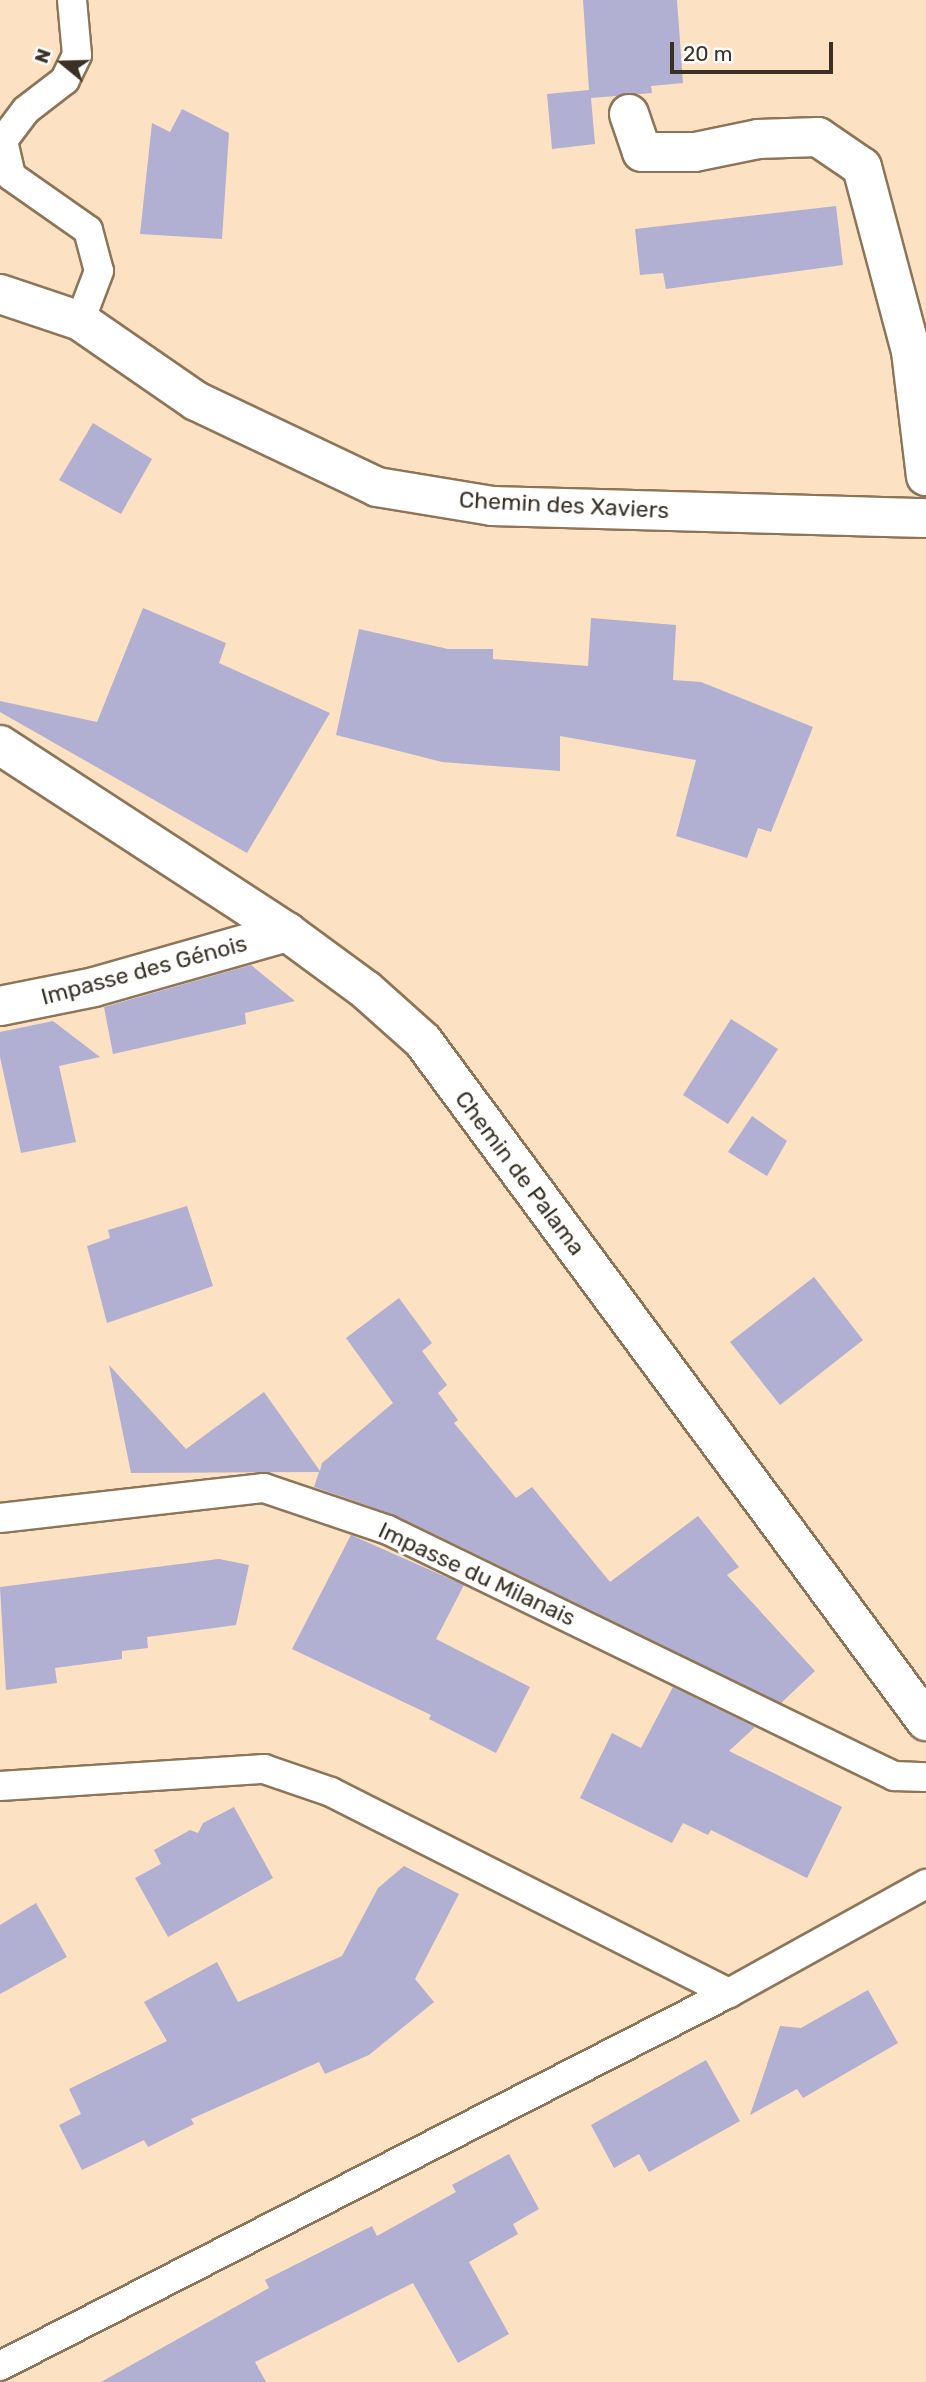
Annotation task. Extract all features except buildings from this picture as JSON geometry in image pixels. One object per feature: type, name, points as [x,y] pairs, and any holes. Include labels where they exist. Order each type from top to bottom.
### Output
[{"type":"street","points":[[629,114],[642,152],[695,152],[758,139],[818,137],[862,167],[911,351],[926,476]]},
{"type":"street","name":"Chemin des Xaviers","points":[[0,294],[80,321],[196,401],[377,487],[492,506],[926,518]]},
{"type":"street","name":"Chemin de Palama","points":[[0,745],[287,932],[366,990],[423,1041],[926,1721]]},
{"type":"street","name":"Impasse des Génois","points":[[0,1006],[94,987],[287,932]]},
{"type":"lane","points":[[72,0],[77,55],[65,80],[26,110],[3,141],[11,176],[88,230],[99,271],[80,321]]},
{"type":"lane","name":"Impasse du Milanais","points":[[0,1518],[264,1488],[388,1530],[894,1776],[926,1777]]},
{"type":"lane","points":[[0,1786],[264,1769],[331,1792],[729,1993]]},
{"type":"lane","points":[[0,2366],[729,1993],[926,1884]]}]
